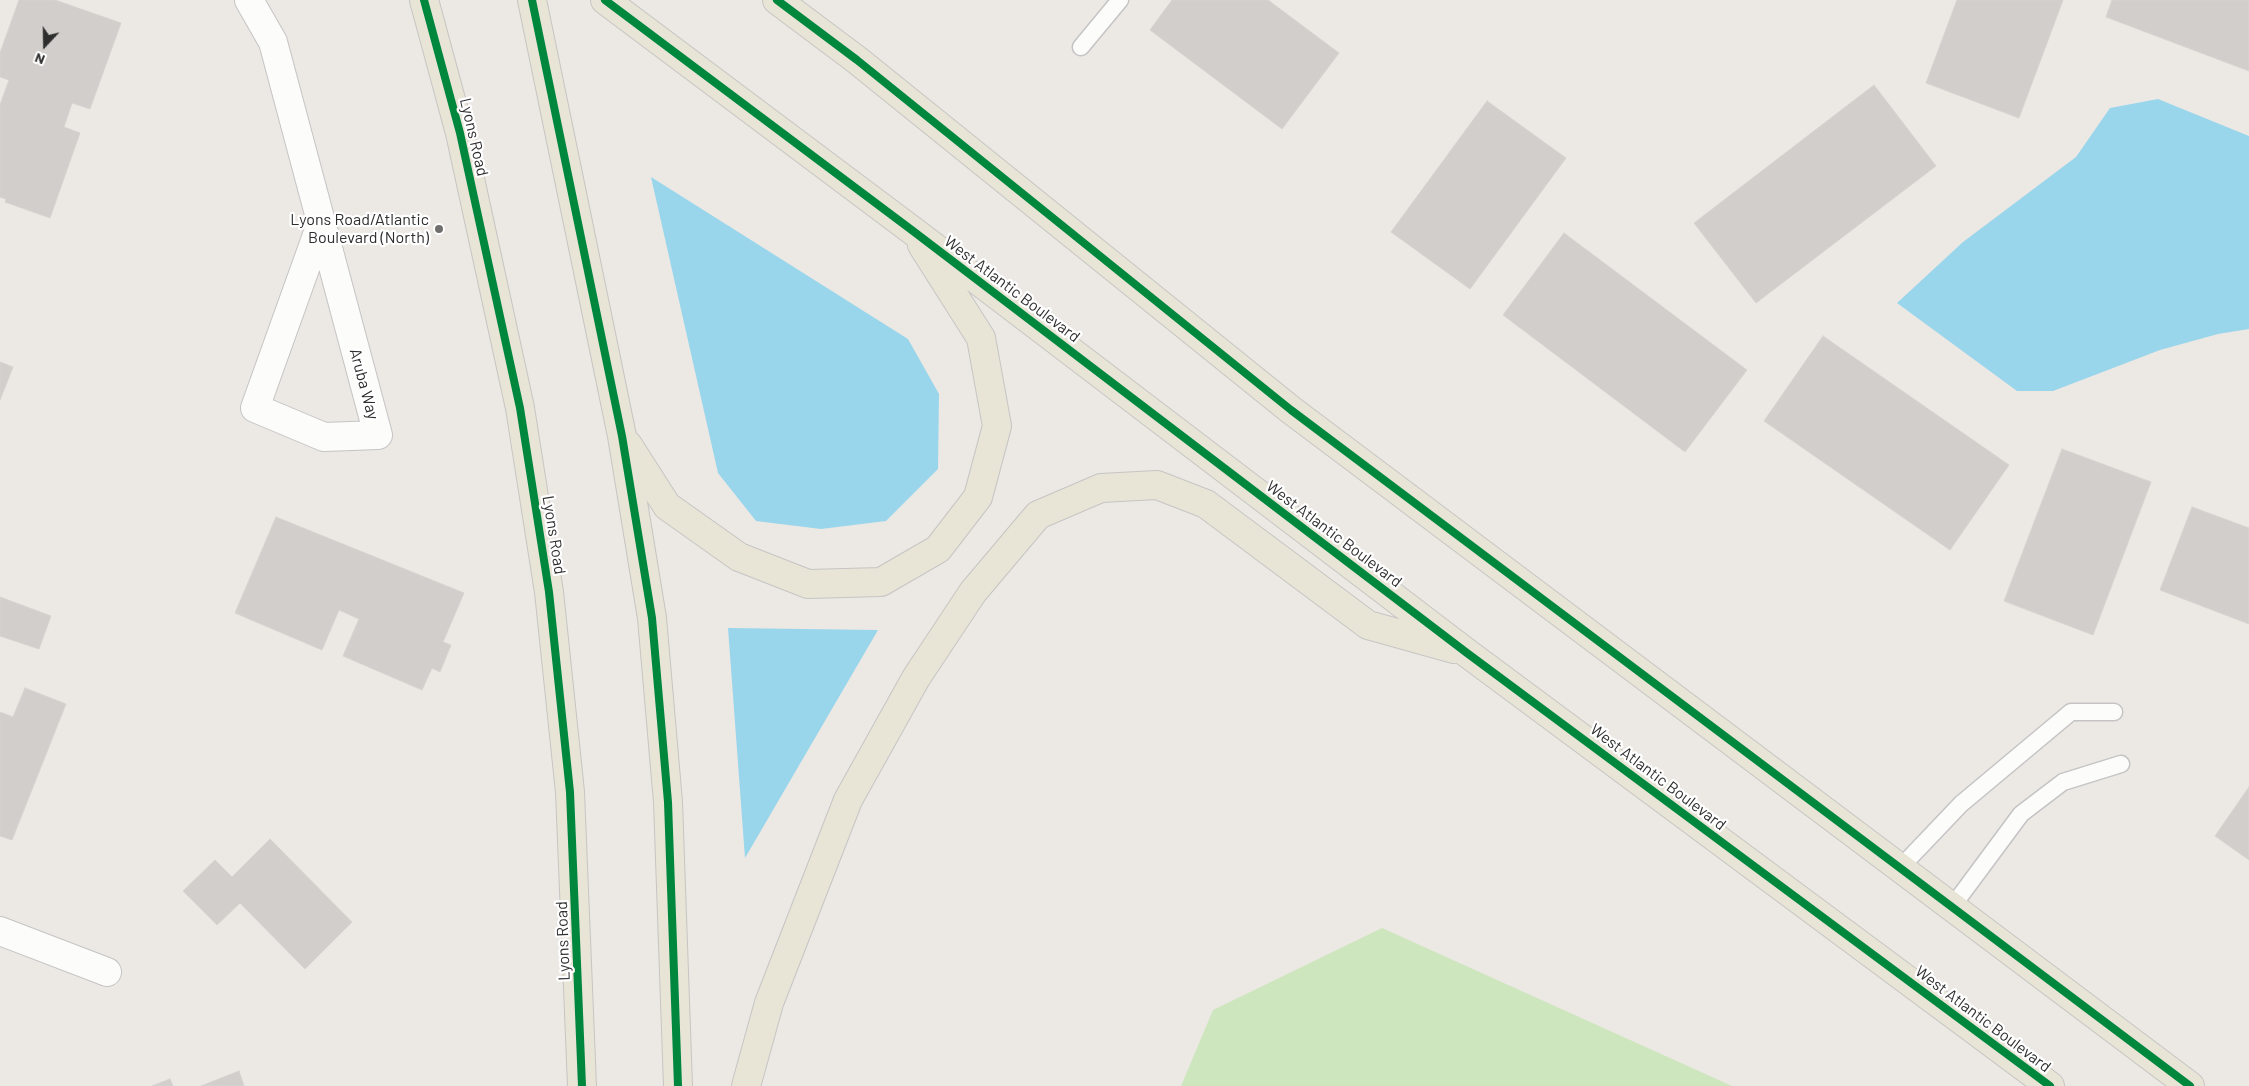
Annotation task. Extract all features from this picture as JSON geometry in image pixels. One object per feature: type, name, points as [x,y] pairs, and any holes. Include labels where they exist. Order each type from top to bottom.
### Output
[{"type":"main road","name":"Lyons Road","points":[[424,0],[460,133],[520,408],[549,592],[570,792],[582,1086]]},
{"type":"main road","points":[[532,0],[622,436],[652,618],[668,802],[678,1086]]},
{"type":"main road","name":"West Atlantic Boulevard","points":[[605,0],[913,231],[1468,653],[2050,1086]]},
{"type":"main road","points":[[777,0],[857,60],[1291,410],[2190,1086]]},
{"type":"main road","points":[[622,436],[667,506],[739,557],[808,584],[882,582],[938,549],[978,497],[997,426],[980,338],[913,231]]},
{"type":"main road","points":[[746,1086],[769,1003],[848,800],[916,678],[973,592],[1038,515],[1101,488],[1157,485],[1206,504],[1368,625],[1468,653]]},
{"type":"street","name":"Aruba Way","points":[[248,0],[273,42],[378,435],[324,437],[255,408],[321,224]]},
{"type":"street","points":[[0,931],[107,972]]},
{"type":"lane","points":[[1081,47],[1120,0]]},
{"type":"lane","points":[[1900,868],[1961,804],[2072,712],[2114,712]]},
{"type":"lane","points":[[1952,907],[2021,814],[2063,782],[2121,764]]},
{"type":"green space","points":[[1382,928],[1732,1086],[1181,1086],[1213,1010]]},
{"type":"water","points":[[2158,99],[2249,136],[2249,329],[2218,334],[2160,350],[2053,391],[2017,391],[1897,303],[1963,242],[2076,157],[2110,108]]},
{"type":"water","points":[[651,177],[908,339],[939,394],[938,469],[886,521],[821,529],[756,521],[718,473]]},
{"type":"water","points":[[728,628],[878,630],[745,858]]},
{"type":"building","points":[[19,0],[55,0],[121,23],[90,109],[72,103],[64,127],[80,133],[50,218],[5,202],[6,199],[0,197],[0,105],[9,80],[0,77],[0,53]]},
{"type":"building","points":[[1172,0],[1268,0],[1339,53],[1282,129],[1150,30]]},
{"type":"building","points":[[1957,0],[2063,0],[2019,118],[1926,83]]},
{"type":"building","points":[[2112,0],[2249,0],[2249,71],[2106,17]]},
{"type":"building","points":[[1874,85],[1936,166],[1756,303],[1694,223]]},
{"type":"building","points":[[1487,101],[1566,158],[1470,289],[1391,232]]},
{"type":"building","points":[[1564,233],[1747,370],[1685,452],[1503,315]]},
{"type":"building","points":[[1823,336],[2009,465],[1950,550],[1764,421]]},
{"type":"building","points":[[0,362],[13,367],[0,400]]},
{"type":"building","points":[[2062,449],[2151,482],[2093,635],[2004,601]]},
{"type":"building","points":[[2192,507],[2249,528],[2249,624],[2160,590]]},
{"type":"building","points":[[276,517],[464,593],[443,642],[451,645],[440,672],[432,668],[422,690],[343,656],[359,619],[339,610],[322,650],[235,613]]},
{"type":"building","points":[[0,597],[51,616],[39,649],[0,636]]},
{"type":"building","points":[[25,688],[66,704],[12,840],[0,836],[0,712],[13,717]]},
{"type":"building","points":[[2249,787],[2249,860],[2215,836]]},
{"type":"building","points":[[270,839],[352,922],[305,969],[240,903],[217,925],[183,891],[215,860],[232,877]]},
{"type":"building","points":[[239,1071],[244,1086],[201,1086]]},
{"type":"building","points":[[170,1079],[173,1086],[152,1086]]},
{"type":"cycle path","points":[[424,0],[460,133],[520,408],[549,592],[570,792],[582,1086]]},
{"type":"cycle path","points":[[532,0],[622,436],[652,618],[668,802],[678,1086]]},
{"type":"cycle path","points":[[605,0],[913,231],[1467,653],[2050,1086]]},
{"type":"cycle path","points":[[777,0],[857,60],[1291,410],[2190,1086]]},
{"type":"place","name":"Lyons Road/Atlantic Boulevard (North)","points":[[439,229]]}]
